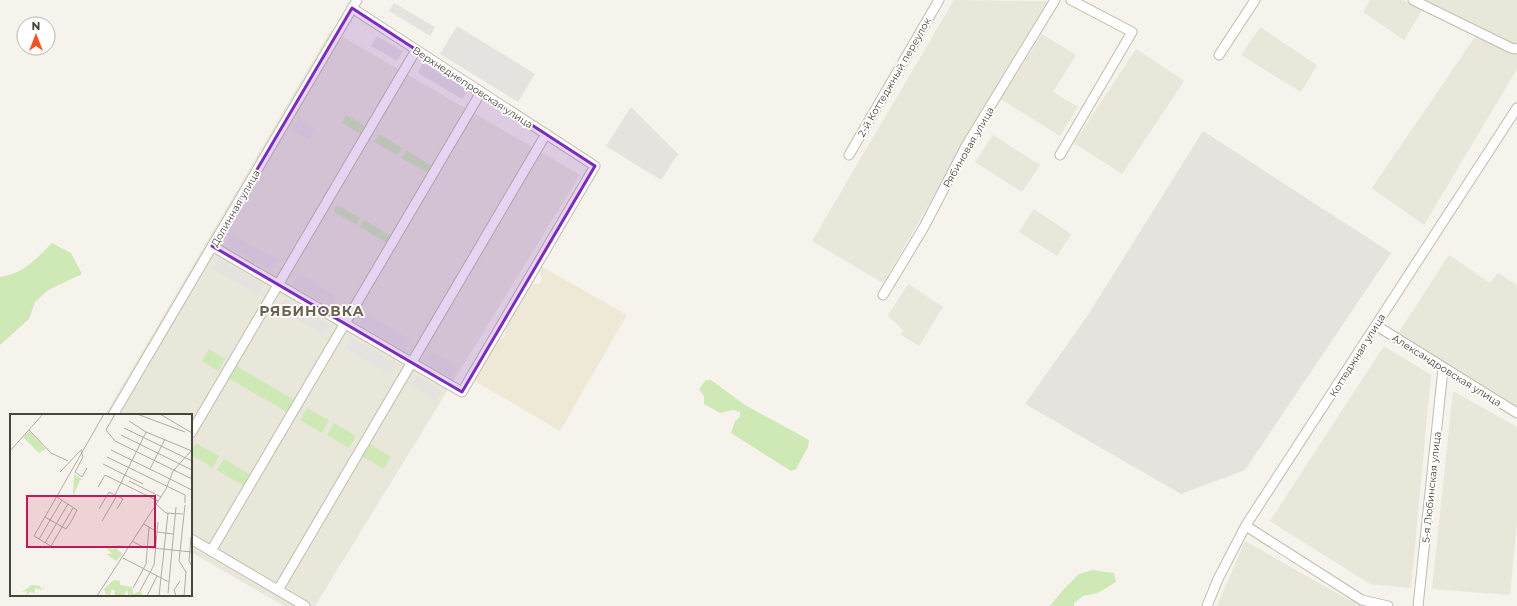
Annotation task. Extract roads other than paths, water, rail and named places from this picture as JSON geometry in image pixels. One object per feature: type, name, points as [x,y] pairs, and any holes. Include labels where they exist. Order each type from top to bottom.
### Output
[{"type":"street","name":"2-й Коттеджный переулок","points":[[849,155],[939,0]]},
{"type":"street","name":"Рябиновая улица","points":[[883,295],[924,227],[966,146],[1055,0]]},
{"type":"street","points":[[1060,155],[1132,32],[1071,0]]},
{"type":"street","points":[[1219,55],[1255,0]]},
{"type":"street","points":[[1413,0],[1517,50]]},
{"type":"street","name":"Верхнеднепровская улица","points":[[354,4],[416,50],[595,166],[462,392],[412,363]]},
{"type":"street","name":"Долинная улица","points":[[114,414],[354,4]]},
{"type":"street","points":[[192,431],[416,50]]},
{"type":"street","points":[[211,551],[481,92]]},
{"type":"street","name":"Коттеджная улица","points":[[1207,606],[1218,579],[1246,526],[1517,108]]},
{"type":"street","points":[[278,590],[546,134]]},
{"type":"street","points":[[212,246],[412,363]]},
{"type":"street","name":"Александровская улица","points":[[1377,326],[1443,369],[1517,414]]},
{"type":"street","name":"5-я Любинская улица","points":[[1418,606],[1443,369]]},
{"type":"street","points":[[1246,526],[1362,600],[1388,606]]},
{"type":"street","points":[[192,540],[305,606]]},
{"type":"district","name":"РЯБИНОВКА","points":[[312,311]]}]
